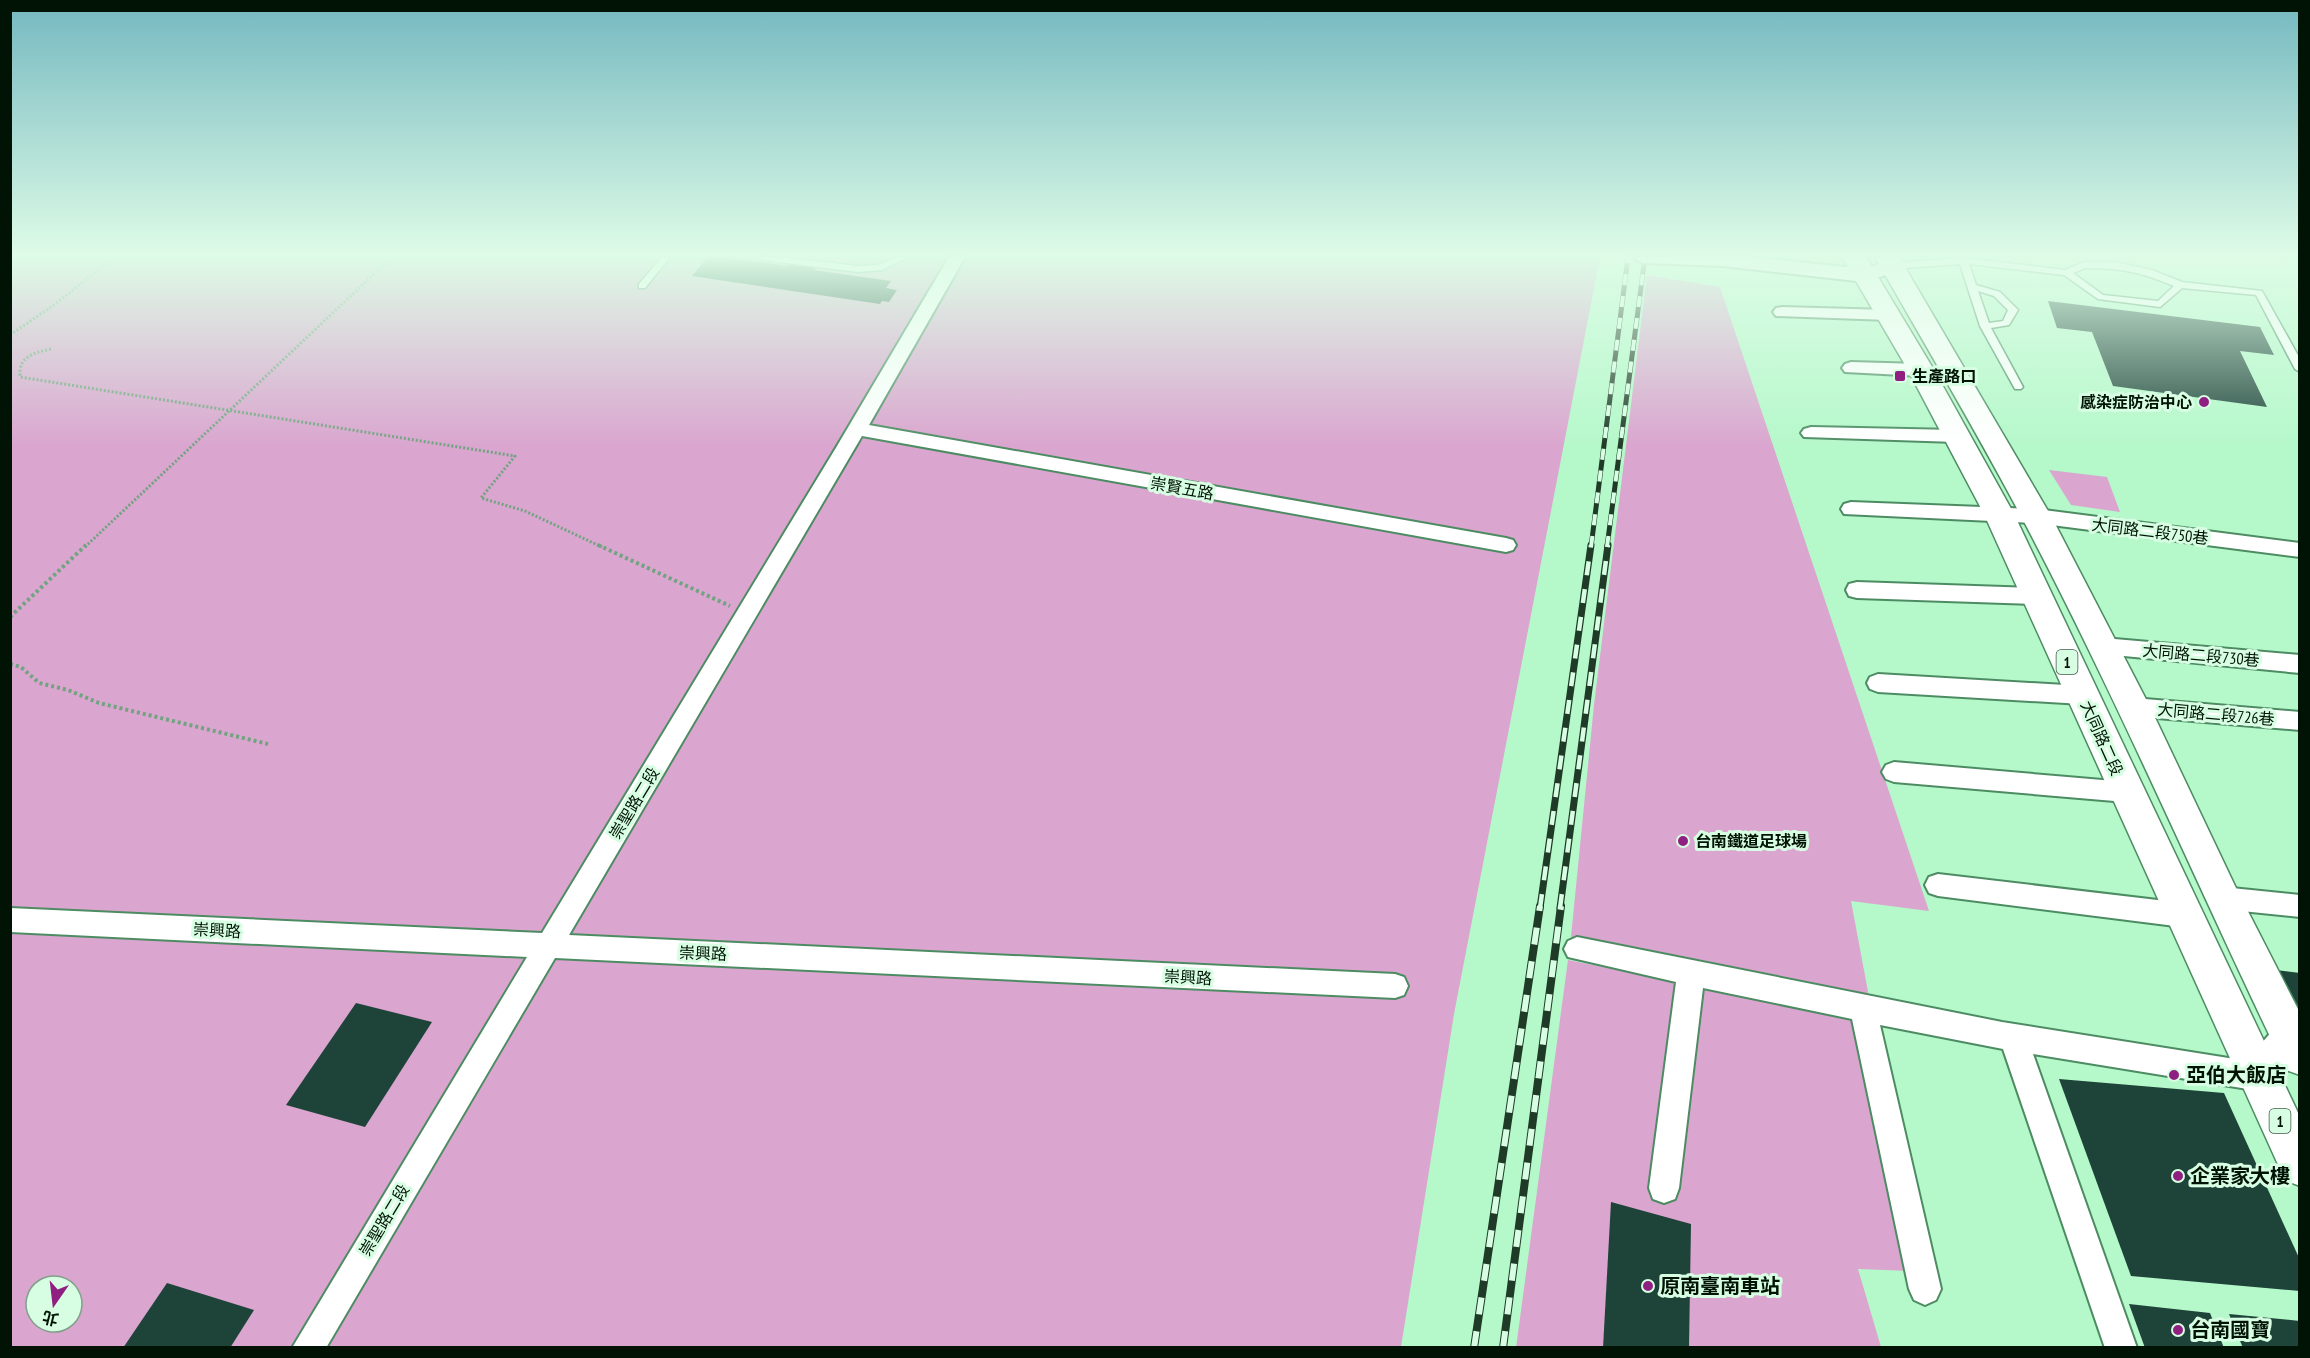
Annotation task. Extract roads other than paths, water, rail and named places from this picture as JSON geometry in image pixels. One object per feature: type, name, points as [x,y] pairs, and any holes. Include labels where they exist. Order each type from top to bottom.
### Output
[{"type":"main road","name":"大同路二段","points":[[1892,320],[2000,514],[2126,792],[2300,1164]]},
{"type":"main road","name":"1","points":[[1906,320],[2036,516],[2133,707],[2222,898],[2297,1049]]},
{"type":"street","name":"崇聖路二段","points":[[308,1347],[920,320]]},
{"type":"street","points":[[1851,368],[1921,370]]},
{"type":"street","name":"崇賢五路","points":[[857,429],[1506,545]]},
{"type":"street","points":[[1811,433],[1956,436]]},
{"type":"street","name":"大同路二段750巷","points":[[1851,509],[2036,516],[2300,550]]},
{"type":"street","points":[[1857,590],[2037,596]]},
{"type":"street","name":"大同路二段730巷","points":[[2103,646],[2300,664]]},
{"type":"street","points":[[1878,683],[2082,695]]},
{"type":"street","name":"大同路二段726巷","points":[[2133,707],[2300,722]]},
{"type":"street","points":[[1894,772],[2126,792]]},
{"type":"street","points":[[1938,885],[2183,915]]},
{"type":"street","points":[[2222,898],[2300,906]]},
{"type":"street","name":"崇興路","points":[[10,920],[1395,986]]},
{"type":"street","points":[[1577,949],[1863,1009],[2190,1068],[2260,1077],[2297,1049]]},
{"type":"street","points":[[1664,1188],[1691,973]]},
{"type":"street","points":[[1863,1009],[1925,1288]]},
{"type":"street","points":[[2013,1037],[2121,1347]]},
{"type":"lane","points":[[1983,320],[2018,387]]},
{"type":"lane","points":[[1985,326],[2006,323],[2007,320]]},
{"type":"lane","points":[[2274,320],[2300,369]]},
{"type":"railway","points":[[1591,547],[1620,320]]},
{"type":"railway","points":[[1607,547],[1637,320]]},
{"type":"railway","points":[[1540,908],[1591,545]]},
{"type":"railway","points":[[1560,908],[1608,545]]},
{"type":"railway","points":[[1474,1348],[1540,906]]},
{"type":"railway","points":[[1503,1348],[1561,906]]},
{"type":"place","name":"生產路口","points":[[1900,376]]},
{"type":"place","name":"感染症防治中心","points":[[2204,402]]},
{"type":"place","name":"台南鐵道足球場","points":[[1683,841]]},
{"type":"place","name":"亞伯大飯店","points":[[2174,1075]]},
{"type":"place","name":"企業家大樓","points":[[2178,1176]]},
{"type":"place","name":"原南臺南車站","points":[[1648,1286]]},
{"type":"place","name":"台南國寶","points":[[2178,1330]]}]
